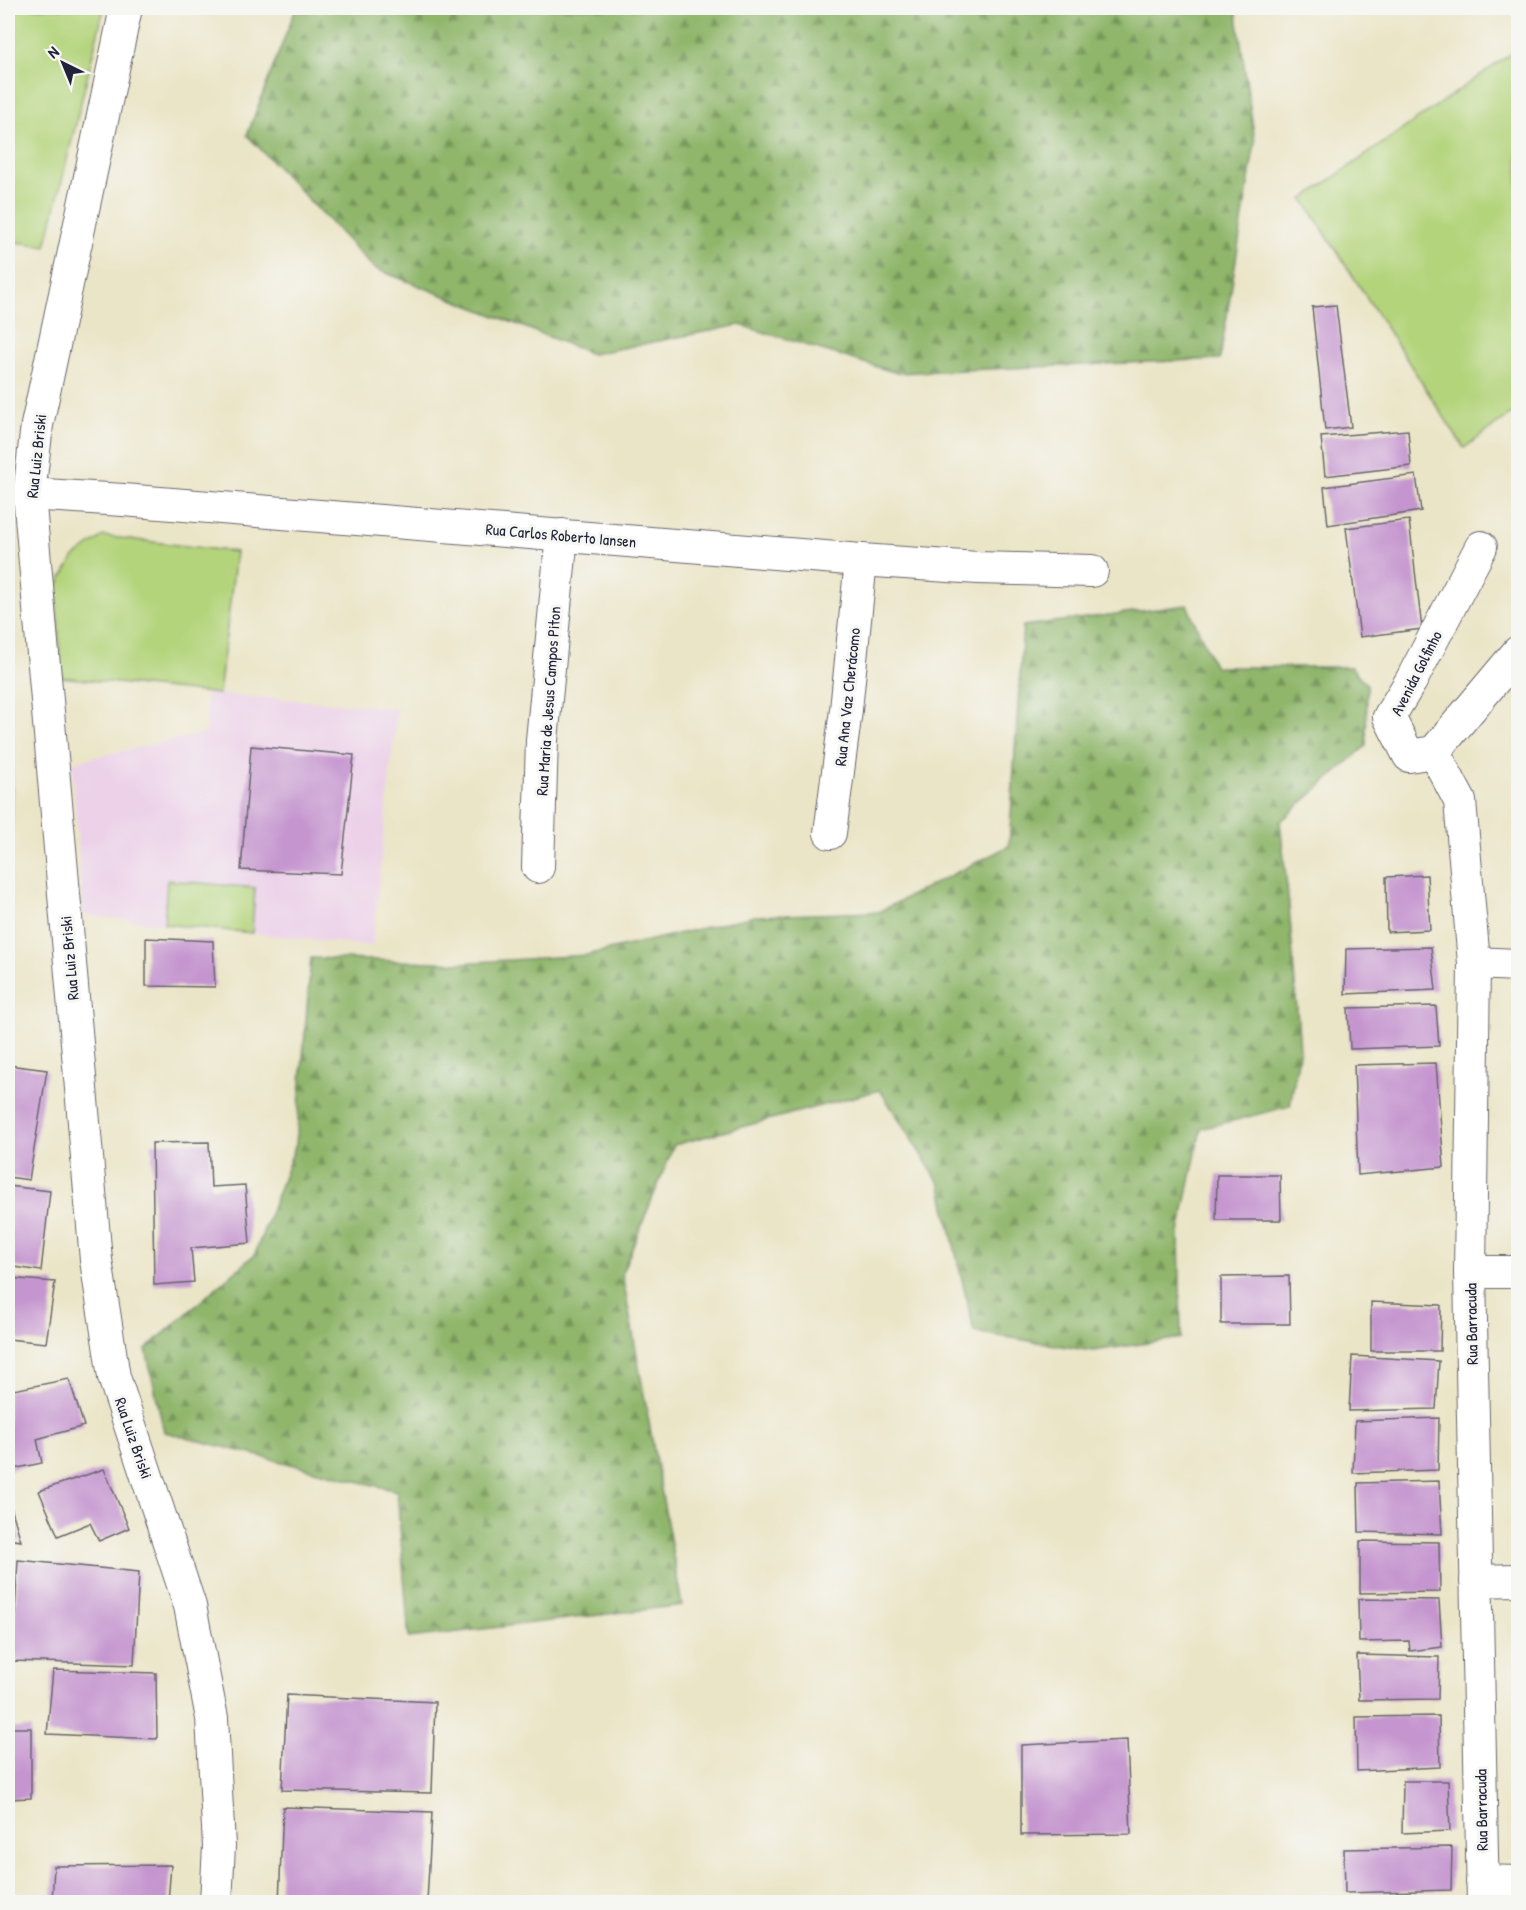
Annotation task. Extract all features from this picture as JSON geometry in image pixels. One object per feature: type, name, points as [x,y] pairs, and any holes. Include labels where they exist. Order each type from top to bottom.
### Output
[{"type":"street","name":"Rua Luiz Briski","points":[[126,8],[37,425],[29,494],[96,1260],[114,1377],[190,1606],[212,1719],[219,1846],[216,1902]]},
{"type":"street","name":"Rua Carlos Roberto Iansen","points":[[29,494],[861,560],[978,568],[1092,571]]},
{"type":"street","name":"Rua Maria de Jesus Campos Piton","points":[[538,867],[542,740],[562,536]]},
{"type":"street","name":"Avenida Golfinho","points":[[1434,752],[1409,756],[1389,717],[1411,681],[1481,548]]},
{"type":"street","name":"Rua Ana Vaz Cherácomo","points":[[831,833],[861,560]]},
{"type":"street","points":[[1434,752],[1518,652]]},
{"type":"street","name":"Rua Barracuda","points":[[1434,752],[1460,801],[1474,963],[1470,1272],[1483,1892]]},
{"type":"street","points":[[1474,963],[1518,965]]},
{"type":"street","points":[[1470,1272],[1518,1272]]},
{"type":"street","points":[[1476,1581],[1518,1580]]},
{"type":"street","points":[[1483,1892],[1518,1882]]},
{"type":"shaded area","points":[[206,693],[397,708],[372,946],[83,915],[72,762],[206,733]]},
{"type":"green space","points":[[8,8],[104,8],[46,246],[8,241]]},
{"type":"green space","points":[[296,8],[1236,8],[1255,142],[1220,359],[897,373],[740,325],[592,354],[374,268],[247,135]]},
{"type":"green space","points":[[1518,49],[1518,409],[1464,448],[1303,199]]},
{"type":"green space","points":[[103,536],[236,552],[219,694],[61,677],[56,588],[74,557]]},
{"type":"green space","points":[[1187,605],[1215,667],[1351,667],[1367,685],[1366,746],[1280,822],[1300,1049],[1290,1106],[1201,1129],[1179,1233],[1181,1338],[1093,1351],[974,1332],[940,1184],[880,1090],[674,1145],[622,1273],[682,1605],[409,1638],[397,1491],[164,1432],[146,1349],[255,1254],[296,1144],[311,958],[462,963],[587,955],[754,916],[878,912],[1009,846],[1023,626]]},
{"type":"green space","points":[[167,880],[255,888],[252,933],[164,924]]},
{"type":"building","points":[[1336,305],[1351,427],[1325,430],[1312,307]]},
{"type":"building","points":[[1408,430],[1411,466],[1325,476],[1321,437]]},
{"type":"building","points":[[1416,475],[1421,511],[1328,525],[1324,487]]},
{"type":"building","points":[[1409,520],[1422,629],[1360,637],[1346,528]]},
{"type":"building","points":[[251,746],[354,755],[341,874],[241,870]]},
{"type":"building","points":[[8,747],[13,748],[12,833],[8,832]]},
{"type":"building","points":[[1427,875],[1430,930],[1387,932],[1386,877]]},
{"type":"building","points":[[146,938],[213,941],[215,987],[146,986]]},
{"type":"building","points":[[1431,947],[1436,990],[1345,994],[1346,949]]},
{"type":"building","points":[[1436,1006],[1439,1046],[1350,1049],[1348,1008]]},
{"type":"building","points":[[1436,1063],[1444,1167],[1358,1175],[1354,1065]]},
{"type":"building","points":[[8,1065],[47,1070],[29,1180],[8,1177]]},
{"type":"building","points":[[209,1142],[211,1187],[245,1185],[250,1243],[191,1248],[194,1282],[154,1285],[152,1143]]},
{"type":"building","points":[[1217,1175],[1280,1175],[1281,1220],[1216,1220]]},
{"type":"building","points":[[8,1186],[50,1191],[41,1271],[8,1266]]},
{"type":"building","points":[[1289,1276],[1290,1324],[1221,1324],[1221,1277]]},
{"type":"building","points":[[8,1278],[55,1282],[46,1343],[8,1339]]},
{"type":"building","points":[[1371,1302],[1441,1305],[1440,1351],[1371,1351]]},
{"type":"building","points":[[1352,1356],[1439,1361],[1436,1409],[1349,1411]]},
{"type":"building","points":[[69,1379],[84,1426],[37,1439],[42,1463],[8,1470],[8,1391]]},
{"type":"building","points":[[1439,1418],[1438,1470],[1353,1473],[1355,1421]]},
{"type":"building","points":[[104,1469],[129,1528],[99,1541],[90,1523],[58,1536],[39,1491]]},
{"type":"building","points":[[1439,1481],[1442,1534],[1359,1532],[1358,1483]]},
{"type":"building","points":[[8,1497],[21,1541],[8,1539]]},
{"type":"building","points":[[1360,1541],[1439,1542],[1440,1592],[1360,1593]]},
{"type":"building","points":[[18,1560],[139,1572],[134,1665],[12,1661]]},
{"type":"building","points":[[1358,1599],[1439,1600],[1442,1647],[1410,1651],[1409,1641],[1359,1642]]},
{"type":"building","points":[[1357,1655],[1439,1657],[1438,1699],[1359,1700]]},
{"type":"building","points":[[53,1670],[156,1673],[157,1739],[47,1734]]},
{"type":"building","points":[[287,1695],[435,1702],[432,1793],[282,1790]]},
{"type":"building","points":[[1439,1716],[1440,1767],[1357,1771],[1356,1717]]},
{"type":"building","points":[[8,1728],[31,1728],[31,1798],[8,1799]]},
{"type":"building","points":[[1127,1740],[1131,1834],[1021,1835],[1021,1745]]},
{"type":"building","points":[[1403,1781],[1448,1781],[1450,1831],[1402,1833]]},
{"type":"building","points":[[283,1807],[432,1812],[427,1902],[279,1902]]},
{"type":"building","points":[[1452,1847],[1451,1890],[1345,1893],[1344,1849]]},
{"type":"building","points":[[171,1865],[168,1902],[52,1902],[54,1866]]}]
